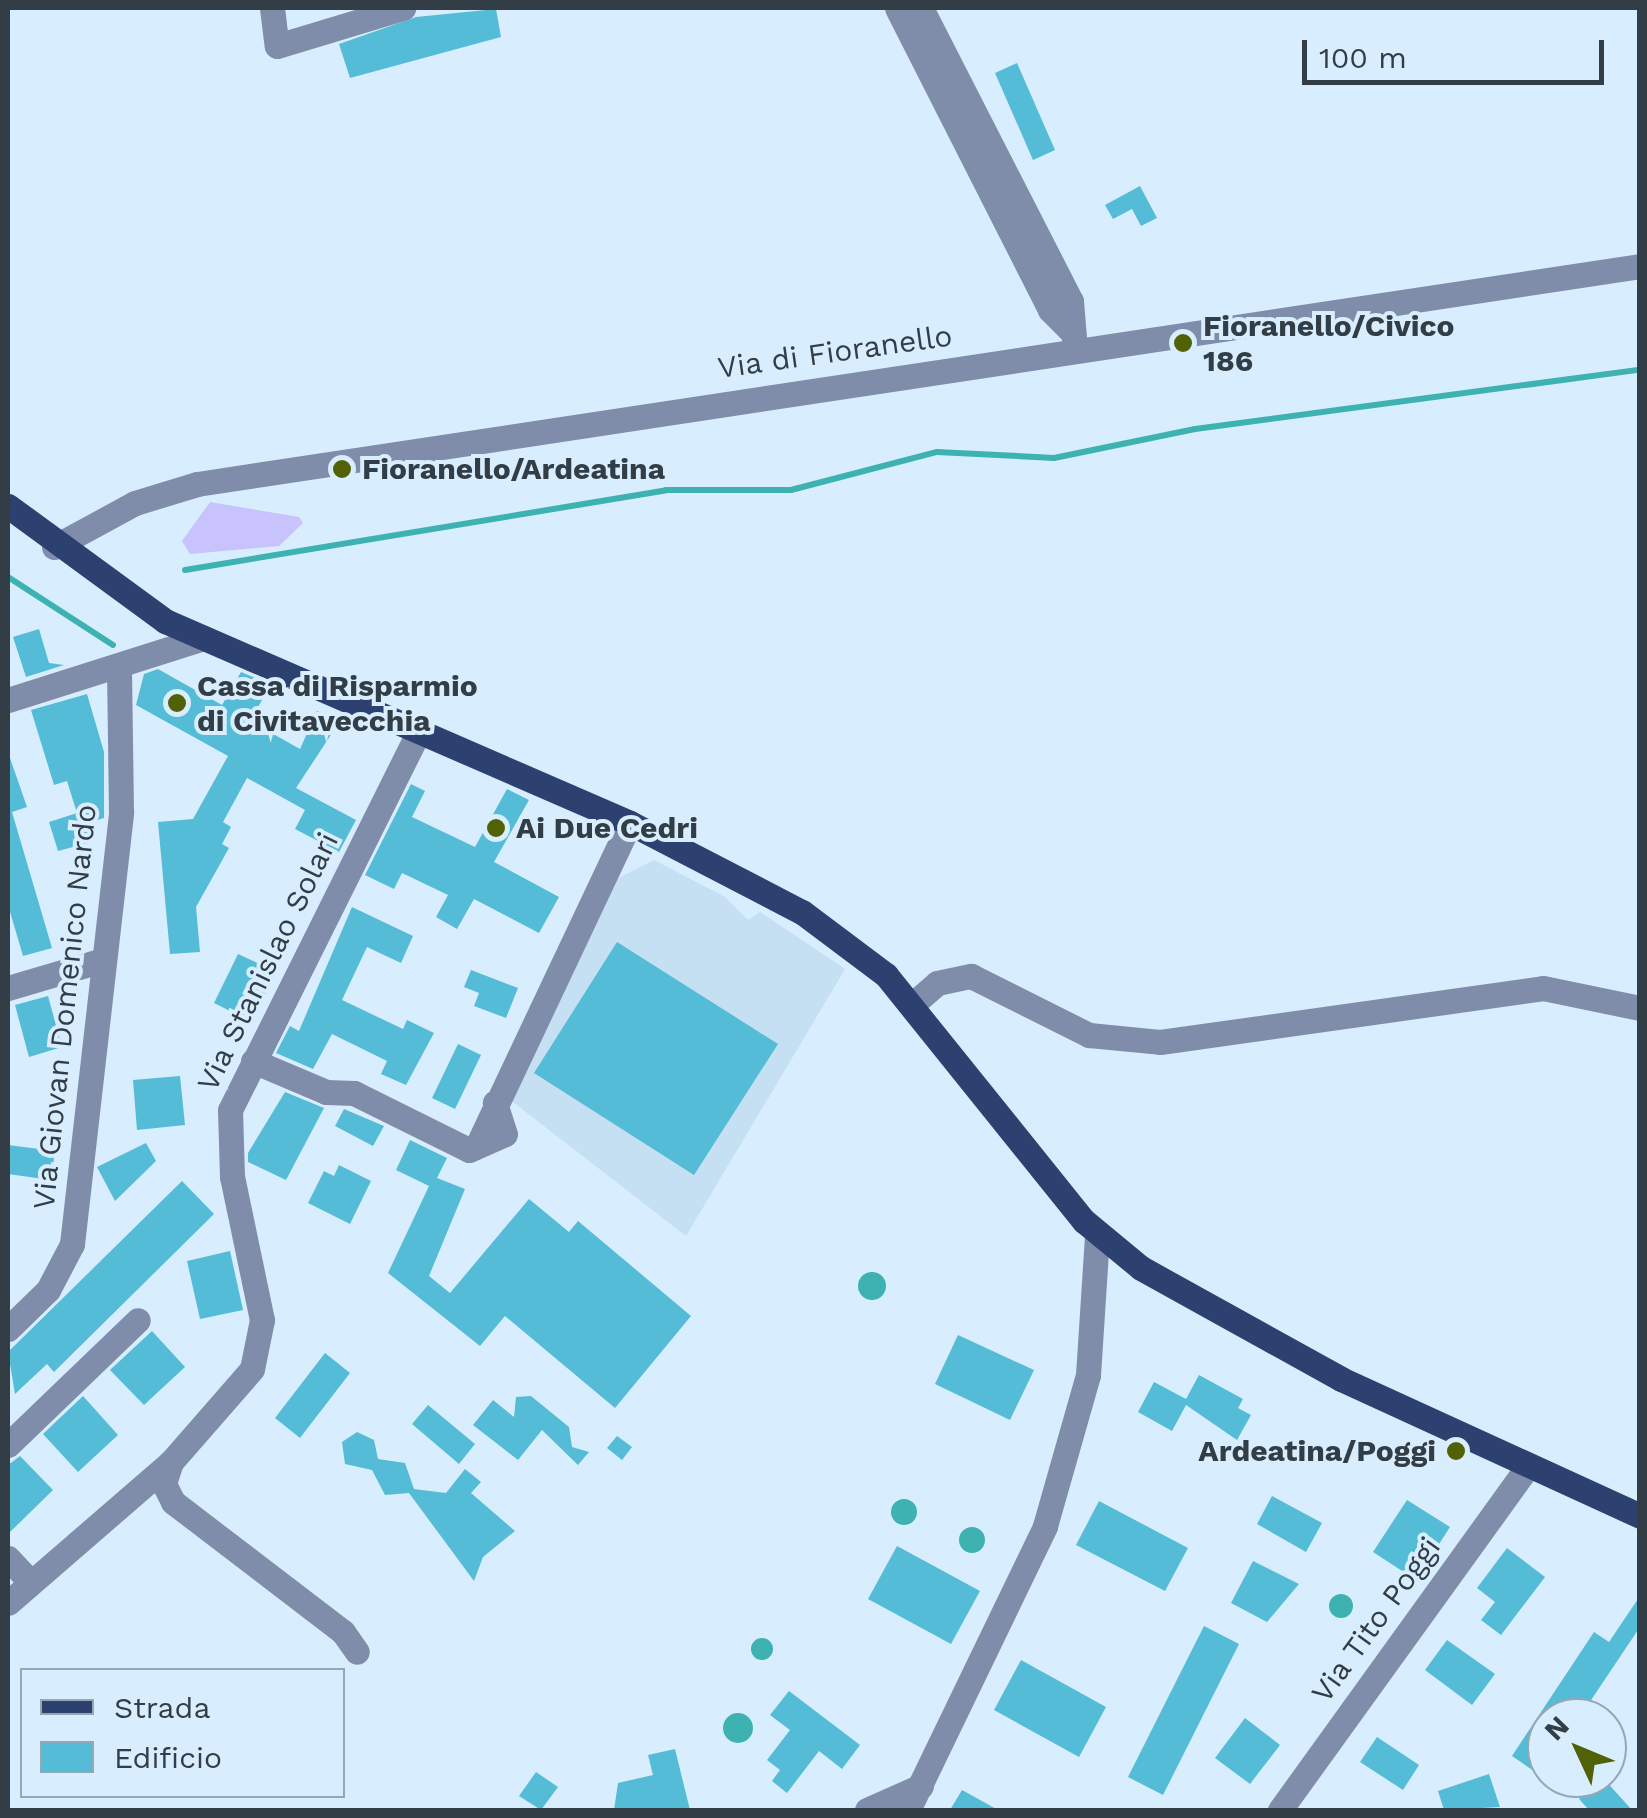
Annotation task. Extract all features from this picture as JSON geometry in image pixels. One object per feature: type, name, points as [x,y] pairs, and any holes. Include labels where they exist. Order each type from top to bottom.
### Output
[{"type":"main road","points":[[8,506],[54,547],[129,601],[166,621],[630,823],[802,912],[914,1004],[1097,1234],[1181,1294],[1526,1469],[1640,1516]]},
{"type":"street","points":[[272,8],[277,46],[403,8]]},
{"type":"street","points":[[897,8],[1050,310],[1073,341]]},
{"type":"street","points":[[921,8],[1072,302],[1073,341]]},
{"type":"street","name":"Via di Fioranello","points":[[54,547],[135,503],[198,484],[1073,341],[1640,266]]},
{"type":"street","points":[[8,700],[118,669],[203,638]]},
{"type":"street","name":"Via Giovan Domenico Nardo","points":[[8,1329],[48,1290],[72,1244],[121,801],[118,669]]},
{"type":"street","name":"Via Stanislao Solari","points":[[8,1603],[30,1582],[153,1490],[171,1462],[238,1388],[260,1348],[227,1134],[254,1061],[419,731]]},
{"type":"street","points":[[254,1061],[326,1092],[354,1093],[461,1148],[505,1134],[495,1103],[630,823]]},
{"type":"street","points":[[8,988],[103,960]]},
{"type":"street","points":[[914,1004],[937,983],[971,976],[1089,1035],[1160,1042],[1543,988],[1640,1008]]},
{"type":"street","points":[[908,1810],[1015,1602],[1067,1459],[1092,1346],[1097,1234]]},
{"type":"street","points":[[8,1445],[138,1320]]},
{"type":"street","name":"Via Tito Poggi","points":[[1280,1810],[1526,1469]]},
{"type":"street","points":[[153,1490],[357,1652]]},
{"type":"street","points":[[8,1558],[30,1582]]},
{"type":"street","points":[[867,1810],[920,1786]]},
{"type":"shaded area","points":[[210,502],[299,517],[303,523],[279,546],[190,554],[182,541]]},
{"type":"shaded area","points":[[654,860],[725,897],[748,920],[760,912],[845,969],[686,1236],[509,1099],[617,879]]},
{"type":"shaded area","points":[[872,1272],[882,1276],[886,1286],[882,1296],[872,1300],[862,1296],[858,1286],[862,1276]]},
{"type":"shaded area","points":[[904,1499],[913,1503],[917,1512],[913,1521],[904,1525],[895,1521],[891,1512],[895,1503]]},
{"type":"shaded area","points":[[972,1527],[981,1531],[985,1540],[981,1549],[972,1553],[963,1549],[959,1540],[963,1531]]},
{"type":"shaded area","points":[[1341,1594],[1350,1597],[1350,1615],[1341,1618],[1332,1615],[1329,1606],[1332,1597]]},
{"type":"shaded area","points":[[762,1638],[770,1641],[770,1657],[762,1660],[754,1657],[751,1649],[754,1641]]},
{"type":"shaded area","points":[[738,1713],[749,1717],[753,1728],[749,1739],[738,1743],[727,1739],[723,1728],[727,1717]]},
{"type":"building","points":[[496,9],[501,37],[350,78],[339,44],[416,17]]},
{"type":"building","points":[[1017,63],[1055,150],[1033,160],[995,73]]},
{"type":"building","points":[[1140,186],[1157,218],[1141,226],[1132,209],[1113,219],[1105,205]]},
{"type":"building","points":[[39,629],[49,663],[64,665],[26,677],[13,637]]},
{"type":"building","points":[[158,669],[222,705],[241,672],[258,679],[270,686],[250,721],[300,749],[317,711],[340,721],[296,788],[356,820],[339,852],[295,829],[305,810],[247,778],[223,822],[231,827],[222,844],[229,848],[196,907],[200,952],[170,954],[158,822],[193,819],[228,756],[136,705],[144,674]]},
{"type":"building","points":[[87,694],[104,752],[104,818],[91,822],[88,843],[58,851],[49,822],[77,813],[67,781],[54,785],[31,710]]},
{"type":"building","points":[[10,758],[27,807],[12,812],[52,948],[23,956],[8,905]]},
{"type":"building","points":[[411,784],[425,791],[412,817],[475,847],[507,789],[529,800],[494,862],[559,897],[539,933],[474,899],[457,929],[436,917],[448,895],[402,873],[394,889],[365,875]]},
{"type":"building","points":[[352,907],[413,936],[401,963],[367,947],[342,1000],[403,1029],[407,1020],[434,1033],[406,1085],[381,1074],[387,1061],[332,1034],[313,1069],[276,1053],[290,1026],[299,1031]]},
{"type":"building","points":[[617,942],[778,1044],[694,1175],[534,1073]]},
{"type":"building","points":[[238,954],[277,972],[252,1022],[214,1003]]},
{"type":"building","points":[[471,970],[518,988],[506,1018],[474,1006],[479,993],[464,987]]},
{"type":"building","points":[[48,996],[62,1047],[29,1057],[15,1005]]},
{"type":"building","points":[[458,1044],[481,1055],[455,1109],[432,1098]]},
{"type":"building","points":[[180,1076],[185,1125],[137,1130],[133,1080]]},
{"type":"building","points":[[285,1092],[324,1108],[286,1180],[248,1162],[248,1153]]},
{"type":"building","points":[[344,1109],[384,1126],[373,1146],[335,1126]]},
{"type":"building","points":[[410,1140],[447,1158],[437,1178],[465,1189],[429,1276],[450,1293],[529,1199],[569,1232],[578,1221],[691,1316],[615,1408],[505,1316],[480,1346],[388,1273],[429,1186],[396,1170]]},
{"type":"building","points":[[146,1143],[156,1161],[115,1201],[97,1167]]},
{"type":"building","points":[[8,1145],[55,1151],[51,1180],[8,1174]]},
{"type":"building","points":[[339,1165],[371,1181],[350,1224],[308,1203],[324,1171],[334,1176]]},
{"type":"building","points":[[182,1181],[214,1214],[54,1372],[47,1364],[15,1394],[8,1352]]},
{"type":"building","points":[[230,1251],[243,1310],[200,1319],[187,1261]]},
{"type":"building","points":[[152,1331],[185,1367],[144,1405],[110,1370]]},
{"type":"building","points":[[958,1335],[1034,1370],[1010,1420],[935,1384]]},
{"type":"building","points":[[325,1353],[350,1373],[300,1438],[275,1418]]},
{"type":"building","points":[[1199,1375],[1243,1399],[1238,1408],[1251,1415],[1237,1440],[1186,1405],[1172,1431],[1138,1412],[1154,1382],[1186,1399]]},
{"type":"building","points":[[83,1396],[118,1435],[78,1472],[43,1434]]},
{"type":"building","points":[[531,1396],[569,1427],[572,1447],[589,1452],[578,1465],[542,1430],[518,1460],[473,1425],[493,1400],[514,1417],[516,1397]]},
{"type":"building","points":[[428,1405],[475,1444],[459,1464],[412,1424]]},
{"type":"building","points":[[357,1432],[374,1440],[378,1459],[405,1463],[414,1489],[446,1493],[465,1469],[481,1482],[471,1493],[515,1531],[483,1557],[474,1581],[409,1493],[385,1495],[372,1470],[345,1464],[342,1442]]},
{"type":"building","points":[[617,1436],[632,1447],[622,1460],[607,1448]]},
{"type":"building","points":[[20,1456],[53,1490],[8,1534],[8,1465]]},
{"type":"building","points":[[1272,1496],[1322,1523],[1306,1552],[1257,1524]]},
{"type":"building","points":[[1407,1500],[1450,1527],[1416,1580],[1373,1552]]},
{"type":"building","points":[[1099,1501],[1188,1548],[1165,1591],[1076,1545]]},
{"type":"building","points":[[897,1546],[980,1591],[951,1644],[868,1599]]},
{"type":"building","points":[[1507,1548],[1545,1577],[1501,1635],[1481,1620],[1495,1602],[1477,1588]]},
{"type":"building","points":[[1253,1561],[1299,1584],[1267,1622],[1231,1603]]},
{"type":"building","points":[[1640,1596],[1640,1627],[1592,1698],[1550,1698],[1594,1632],[1609,1642]]},
{"type":"building","points":[[1204,1626],[1239,1644],[1163,1795],[1128,1777]]},
{"type":"building","points":[[1447,1640],[1495,1674],[1472,1705],[1425,1670]]},
{"type":"building","points":[[1021,1660],[1106,1707],[1079,1757],[994,1710]]},
{"type":"building","points":[[789,1691],[860,1745],[842,1769],[819,1751],[787,1793],[772,1781],[780,1770],[767,1760],[790,1730],[770,1715]]},
{"type":"building","points":[[1245,1718],[1280,1745],[1250,1784],[1215,1758]]},
{"type":"building","points":[[1527,1733],[1527,1766],[1512,1756]]},
{"type":"building","points":[[1377,1737],[1419,1765],[1403,1790],[1360,1762]]},
{"type":"building","points":[[675,1749],[690,1810],[614,1810],[618,1783],[653,1775],[648,1755]]},
{"type":"building","points":[[536,1772],[558,1787],[541,1810],[519,1796]]},
{"type":"building","points":[[1489,1774],[1500,1807],[1444,1810],[1438,1791]]},
{"type":"building","points":[[962,1790],[998,1810],[950,1810]]},
{"type":"building","points":[[1621,1798],[1632,1810],[1589,1810],[1579,1799]]},
{"type":"waterway","points":[[185,570],[666,490],[791,490],[937,452],[1054,458],[1195,429],[1640,370]]},
{"type":"waterway","points":[[8,577],[113,645]]},
{"type":"place","name":"Fioranello/Civico 186","points":[[1183,343]]},
{"type":"place","name":"Fioranello/Ardeatina","points":[[342,469]]},
{"type":"place","name":"Cassa di Risparmio di Civitavecchia","points":[[177,703]]},
{"type":"place","name":"Ai Due Cedri","points":[[496,828]]},
{"type":"place","name":"Ardeatina/Poggi","points":[[1456,1451]]}]
